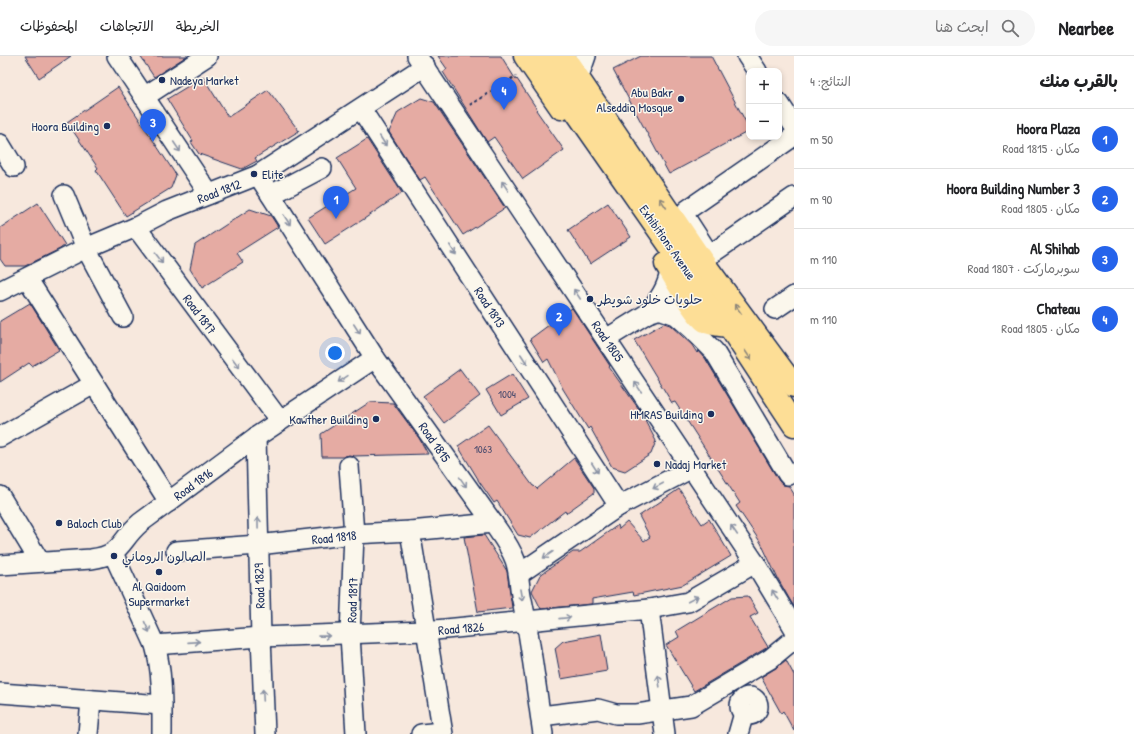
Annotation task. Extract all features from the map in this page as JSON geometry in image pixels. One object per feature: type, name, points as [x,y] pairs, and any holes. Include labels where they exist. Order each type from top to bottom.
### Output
[{"type":"main road","name":"Exhibitions Avenue","points":[[563,56],[702,261],[794,386]]},
{"type":"main road","name":"Exhibitions Avenue","points":[[535,59],[574,107],[689,273],[729,326],[794,425]]},
{"type":"main road","points":[[535,59],[691,303],[704,320],[712,324],[729,326]]},
{"type":"street","points":[[116,56],[209,194]]},
{"type":"street","points":[[144,97],[207,56]]},
{"type":"street","points":[[578,79],[586,56]]},
{"type":"street","points":[[748,56],[756,68]]},
{"type":"street","name":"Road 1805","points":[[421,61],[755,563],[794,628]]},
{"type":"street","name":"Road 1812","points":[[0,291],[86,248],[136,227],[167,211],[258,175],[361,108],[421,61]]},
{"type":"street","points":[[780,104],[794,126]]},
{"type":"street","name":"Road 1813","points":[[361,108],[619,506]]},
{"type":"street","points":[[794,136],[687,210],[685,217],[707,251],[711,253],[794,197]]},
{"type":"street","points":[[0,144],[14,167]]},
{"type":"street","points":[[271,195],[322,168]]},
{"type":"street","name":"Road 1815","points":[[258,175],[375,358],[493,523],[512,553],[519,574],[520,592],[527,622],[542,725]]},
{"type":"street","points":[[64,195],[86,248],[123,317]]},
{"type":"street","name":"Road 1817","points":[[136,227],[280,421]]},
{"type":"street","points":[[654,311],[668,283],[670,271]]},
{"type":"street","points":[[27,278],[169,502]]},
{"type":"street","points":[[775,309],[794,296]]},
{"type":"street","points":[[606,339],[654,311],[680,304],[691,303]]},
{"type":"street","points":[[654,311],[676,315],[714,351],[788,475]]},
{"type":"street","name":"Road 1816","points":[[113,553],[136,527],[169,502],[280,421],[375,358]]},
{"type":"street","points":[[0,437],[94,384]]},
{"type":"street","name":"Road 1829","points":[[256,438],[258,545],[265,734]]},
{"type":"street","name":"Road 1817","points":[[350,466],[354,534],[350,635],[356,734]]},
{"type":"street","points":[[519,574],[619,506],[692,468]]},
{"type":"street","points":[[0,496],[40,562]]},
{"type":"street","name":"Road 1818","points":[[176,551],[258,545],[354,534],[410,531],[493,523]]},
{"type":"street","points":[[410,531],[425,632],[443,733],[421,734]]},
{"type":"street","points":[[0,565],[99,558],[113,553],[155,645],[161,671],[162,734]]},
{"type":"street","name":"Road 1826","points":[[155,645],[261,638],[425,632],[649,609],[688,602],[755,563]]},
{"type":"street","points":[[649,609],[665,734]]},
{"type":"street","points":[[542,725],[598,709],[616,714],[636,714],[691,706],[770,659],[794,639]]},
{"type":"street","points":[[0,693],[162,705]]},
{"type":"street","points":[[88,734],[91,700]]},
{"type":"street","points":[[738,734],[744,712]]},
{"type":"path","points":[[456,113],[535,59]]},
{"type":"building","points":[[25,56],[71,56],[39,78]]},
{"type":"building","points":[[140,56],[187,56],[154,77]]},
{"type":"building","points":[[438,56],[501,56],[564,150],[523,179],[494,137],[487,142],[443,72],[447,69]]},
{"type":"building","name":"Abu Bakr Alseddiq Mosque","points":[[641,56],[711,56],[746,122],[746,133],[669,174],[613,70]]},
{"type":"building","points":[[203,77],[228,117],[268,90],[299,131],[255,158],[257,161],[242,169],[199,154],[191,142],[193,141],[167,99]]},
{"type":"building","points":[[118,87],[176,175],[171,188],[126,216],[96,170],[98,168],[67,122]]},
{"type":"building","points":[[421,98],[434,102],[505,208],[463,235],[425,177],[420,180],[389,132],[398,112]]},
{"type":"building","points":[[367,139],[402,193],[325,244],[308,218],[356,188],[337,158]]},
{"type":"building","points":[[38,203],[65,245],[60,249],[25,266],[5,266],[0,259],[0,228]]},
{"type":"building","points":[[608,203],[631,237],[590,264],[568,230]]},
{"type":"building","points":[[250,209],[271,216],[278,227],[237,253],[243,262],[202,288],[190,269],[195,245]]},
{"type":"building","points":[[30,303],[59,350],[32,366],[29,363],[0,382],[0,321]]},
{"type":"building","points":[[572,308],[610,366],[609,367],[641,412],[656,441],[651,454],[625,471],[612,467],[590,427],[588,429],[563,389],[548,359],[544,362],[530,339]]},
{"type":"building","points":[[664,323],[670,325],[692,345],[697,353],[699,351],[705,358],[779,481],[783,485],[789,486],[794,494],[794,607],[778,579],[761,543],[736,506],[740,503],[675,402],[672,403],[634,340]]},
{"type":"building","points":[[460,369],[480,396],[444,423],[423,396]]},
{"type":"building","points":[[512,374],[528,399],[501,415],[486,390]]},
{"type":"building","name":"Kawther Building","points":[[370,402],[393,403],[419,438],[428,454],[349,455],[343,457],[322,457],[321,434]]},
{"type":"building","points":[[488,425],[533,486],[537,489],[574,458],[594,488],[594,493],[566,513],[565,511],[530,538],[518,535],[497,501],[494,503],[478,480],[458,446]]},
{"type":"building","points":[[679,489],[702,524],[709,519],[731,556],[683,585],[634,595],[633,592],[592,599],[592,604],[541,609],[532,591],[540,575],[573,552],[580,552],[618,525],[619,529],[627,522],[644,541],[650,537],[639,516]]},
{"type":"building","points":[[484,535],[507,571],[512,608],[478,612],[464,537]]},
{"type":"building","points":[[748,596],[758,613],[750,617],[768,647],[694,691],[666,645],[679,637],[676,631],[732,597]]},
{"type":"building","points":[[601,634],[607,671],[561,679],[555,648],[563,641]]},
{"type":"building","points":[[786,660],[794,675],[794,731],[783,711],[781,713],[761,677]]},
{"type":"place","name":"Nadeya Market","points":[[162,80]]},
{"type":"place","name":"Abu Bakr Alseddiq Mosque","points":[[681,99]]},
{"type":"place","name":"Chateau","points":[[504,110]]},
{"type":"place","name":"Hoora Building","points":[[107,126]]},
{"type":"place","name":"Al Shihab","points":[[153,142]]},
{"type":"place","name":"Elite","points":[[254,174]]},
{"type":"place","name":"Hoora Plaza","points":[[336,219]]},
{"type":"place","name":"حلويات خلود شويطر","points":[[590,299]]},
{"type":"place","name":"Hoora Building Number 3","points":[[559,336]]},
{"type":"place","name":"HMRAS Building","points":[[711,414]]},
{"type":"place","name":"Kawther Building","points":[[376,419]]},
{"type":"place","name":"Nadaj Market","points":[[657,464]]},
{"type":"place","name":"Baloch Club","points":[[59,523]]},
{"type":"place","name":"الصالون الروماني","points":[[114,556]]},
{"type":"place","name":"Al Qaidoom Supermarket","points":[[159,572]]}]
